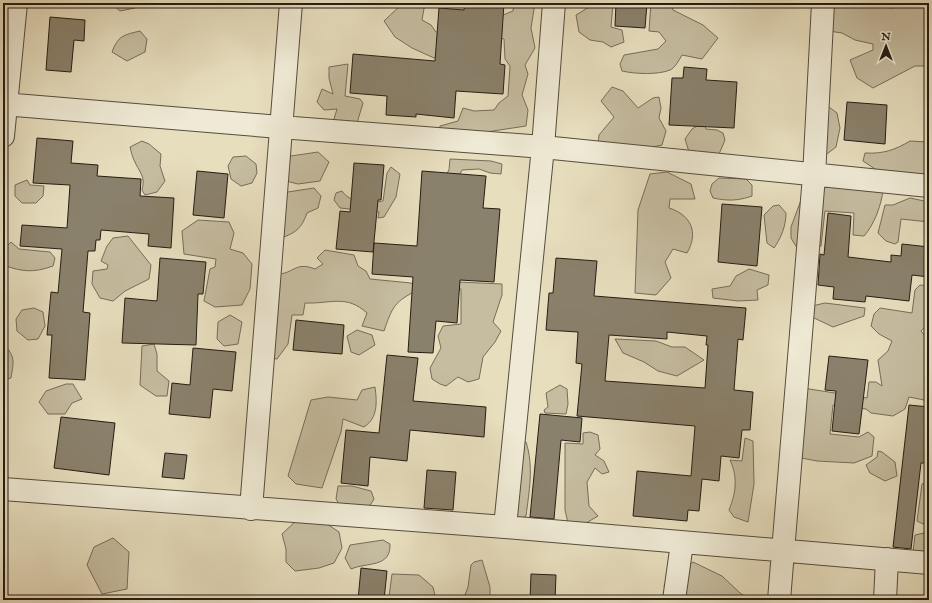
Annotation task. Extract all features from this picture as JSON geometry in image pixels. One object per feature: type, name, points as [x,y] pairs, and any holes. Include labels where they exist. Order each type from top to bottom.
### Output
[{"type":"street","points":[[3,136],[16,3]]},
{"type":"street","points":[[251,509],[290,3]]},
{"type":"street","points":[[505,527],[543,147],[554,3]]},
{"type":"street","points":[[779,600],[814,176],[823,3]]},
{"type":"street","points":[[5,104],[543,147],[814,176],[929,186]]},
{"type":"street","points":[[3,489],[251,509],[505,527],[682,543],[929,562]]},
{"type":"street","points":[[674,600],[682,543]]},
{"type":"street","points":[[885,600],[887,559]]},
{"type":"shaded area","points":[[111,3],[138,3],[135,8],[120,11]]},
{"type":"shaded area","points":[[403,3],[425,3],[422,20],[431,25],[436,32],[461,34],[456,57],[434,58],[412,48],[395,37],[384,21]]},
{"type":"shaded area","points":[[514,3],[535,3],[531,28],[535,48],[525,65],[528,74],[522,95],[528,110],[526,126],[473,134],[438,136],[440,126],[458,121],[463,108],[474,111],[494,110],[499,103],[508,96],[510,66],[505,59],[504,39],[486,34],[488,21],[513,11]]},
{"type":"shaded area","points":[[575,3],[613,3],[611,27],[622,30],[624,42],[611,47],[603,42],[590,40],[579,32],[576,15],[589,7]]},
{"type":"shaded area","points":[[651,3],[671,3],[673,10],[703,25],[718,38],[702,59],[682,55],[672,69],[659,73],[633,73],[622,71],[620,64],[624,55],[658,49],[666,41],[659,32],[649,31]]},
{"type":"shaded area","points":[[817,3],[893,8],[904,3],[929,3],[929,66],[915,66],[873,88],[857,78],[850,60],[873,50],[873,44],[855,40],[842,33],[816,29]]},
{"type":"shaded area","points":[[140,31],[147,39],[145,52],[127,61],[112,52],[119,39]]},
{"type":"shaded area","points":[[348,64],[345,96],[360,99],[363,103],[357,123],[336,124],[334,119],[337,109],[324,110],[317,102],[322,89],[333,94],[329,78],[329,67]]},
{"type":"shaded area","points":[[612,87],[623,91],[638,108],[653,98],[659,97],[661,108],[659,118],[666,131],[662,145],[643,149],[598,144],[599,135],[614,117],[601,101]]},
{"type":"shaded area","points":[[821,101],[837,113],[840,128],[836,147],[823,157]]},
{"type":"shaded area","points":[[704,122],[706,129],[717,130],[723,133],[725,140],[719,154],[690,155],[685,139],[692,129]]},
{"type":"shaded area","points":[[142,141],[149,144],[161,154],[160,166],[165,181],[157,192],[145,195],[142,190],[143,178],[133,158],[130,147]]},
{"type":"shaded area","points":[[910,141],[929,142],[929,180],[884,175],[863,161],[865,153],[889,151]]},
{"type":"shaded area","points":[[318,152],[329,162],[320,181],[298,184],[282,180],[282,164],[291,156]]},
{"type":"shaded area","points":[[246,156],[256,164],[257,173],[252,183],[241,186],[231,179],[228,166],[233,157]]},
{"type":"shaded area","points":[[450,159],[491,161],[502,164],[501,174],[490,173],[479,169],[462,170],[457,180],[444,178],[449,170]]},
{"type":"shaded area","points":[[391,167],[400,174],[396,197],[384,217],[378,218],[379,212],[340,208],[334,200],[336,193],[342,191],[355,201],[372,203],[383,201],[387,173]]},
{"type":"shaded area","points":[[667,172],[691,184],[695,199],[670,199],[669,208],[683,215],[691,225],[691,245],[687,253],[673,249],[665,262],[671,278],[656,295],[635,293],[638,210],[650,174]]},
{"type":"shaded area","points":[[719,178],[746,179],[752,185],[752,196],[732,200],[713,198],[710,191],[712,184]]},
{"type":"shaded area","points":[[27,180],[30,185],[44,186],[43,196],[36,203],[22,203],[15,196],[15,185]]},
{"type":"shaded area","points":[[842,184],[883,189],[877,214],[868,231],[864,236],[853,235],[854,213],[825,211],[821,246],[814,251],[799,251],[791,238],[791,227],[801,200],[823,188]]},
{"type":"shaded area","points":[[314,188],[321,196],[318,208],[307,213],[303,222],[298,228],[284,237],[278,230],[281,193]]},
{"type":"shaded area","points":[[910,198],[929,202],[929,222],[901,219],[898,242],[895,244],[886,241],[878,233],[885,205],[893,205]]},
{"type":"shaded area","points":[[779,205],[786,213],[786,218],[783,232],[774,248],[767,243],[764,215],[773,206]]},
{"type":"shaded area","points":[[198,220],[229,222],[234,233],[230,249],[243,253],[252,264],[250,289],[242,305],[215,307],[204,301],[210,269],[215,267],[216,259],[184,254],[182,231]]},
{"type":"shaded area","points":[[128,236],[151,265],[149,279],[125,291],[113,301],[100,298],[92,284],[93,271],[107,269],[108,265],[101,261],[107,246],[113,238]]},
{"type":"shaded area","points":[[11,242],[19,249],[50,252],[55,258],[53,266],[40,270],[28,271],[3,265],[3,250]]},
{"type":"shaded area","points":[[325,250],[354,255],[358,266],[366,271],[370,279],[411,283],[418,290],[399,301],[389,316],[384,331],[362,326],[367,313],[352,304],[338,301],[305,303],[303,315],[292,315],[288,344],[277,359],[264,357],[277,274],[303,266],[315,269],[323,264],[317,258]]},
{"type":"shaded area","points":[[749,269],[769,275],[768,285],[757,290],[758,300],[738,301],[713,298],[712,289],[730,286],[736,276]]},
{"type":"shaded area","points":[[458,282],[502,284],[502,295],[493,322],[501,331],[495,342],[483,357],[479,379],[468,382],[458,377],[446,386],[432,379],[430,368],[441,348],[438,336],[443,326],[461,324],[461,289],[450,288]]},
{"type":"shaded area","points":[[920,285],[929,286],[929,323],[921,331],[929,341],[929,401],[909,397],[905,409],[893,416],[871,413],[866,409],[833,405],[830,434],[859,437],[868,432],[874,437],[872,456],[854,463],[817,461],[791,456],[803,388],[867,398],[869,382],[876,382],[882,386],[878,360],[888,351],[892,341],[879,334],[871,326],[874,314],[880,308],[912,313],[915,290]]},
{"type":"shaded area","points":[[825,303],[865,308],[864,316],[833,327],[810,316],[812,306]]},
{"type":"shaded area","points":[[34,308],[43,312],[45,326],[38,339],[28,340],[17,331],[16,319],[22,310]]},
{"type":"shaded area","points":[[230,315],[242,322],[238,344],[224,346],[217,339],[218,322]]},
{"type":"shaded area","points":[[357,330],[372,335],[375,345],[359,355],[351,352],[347,336]]},
{"type":"shaded area","points":[[615,339],[656,341],[672,347],[685,347],[704,360],[677,376],[658,371],[644,362],[623,353]]},
{"type":"shaded area","points":[[154,344],[157,354],[157,371],[169,381],[167,396],[156,396],[140,385],[142,346]]},
{"type":"shaded area","points":[[6,347],[13,358],[13,365],[11,378],[3,380],[3,348]]},
{"type":"shaded area","points":[[66,384],[73,384],[82,399],[72,403],[65,414],[48,414],[39,402],[46,391]]},
{"type":"shaded area","points":[[560,385],[567,389],[568,404],[566,414],[545,413],[544,410],[548,407],[546,393]]},
{"type":"shaded area","points":[[375,387],[376,409],[369,423],[364,427],[343,419],[341,432],[322,488],[296,484],[288,476],[311,400],[328,397],[357,400],[362,390]]},
{"type":"shaded area","points":[[590,432],[598,435],[600,449],[595,455],[604,461],[609,472],[602,474],[595,468],[587,482],[589,506],[598,516],[581,526],[568,523],[565,510],[565,443],[583,444],[583,433]]},
{"type":"shaded area","points":[[745,438],[753,441],[754,484],[748,522],[734,517],[729,510],[735,491],[733,466],[730,460],[742,461]]},
{"type":"shaded area","points":[[526,442],[530,460],[530,470],[526,516],[509,524],[509,444]]},
{"type":"shaded area","points":[[878,451],[882,452],[895,462],[897,476],[885,481],[870,473],[866,465],[877,457]]},
{"type":"shaded area","points":[[929,482],[929,522],[923,524],[917,521],[922,484]]},
{"type":"shaded area","points":[[338,486],[352,486],[371,491],[374,499],[369,507],[342,509],[336,499]]},
{"type":"shaded area","points":[[297,520],[321,520],[339,532],[342,548],[334,563],[319,568],[295,571],[286,562],[286,549],[282,534]]},
{"type":"shaded area","points":[[929,532],[929,557],[913,552],[915,535]]},
{"type":"shaded area","points":[[113,538],[129,552],[127,589],[102,594],[87,565],[94,547]]},
{"type":"shaded area","points":[[383,540],[390,544],[387,557],[377,563],[351,569],[345,558],[350,545]]},
{"type":"shaded area","points":[[482,560],[490,587],[490,600],[463,600],[468,587],[471,565],[474,562]]},
{"type":"shaded area","points":[[693,562],[722,576],[740,593],[751,600],[668,600],[664,585]]},
{"type":"shaded area","points":[[392,574],[419,575],[433,587],[436,600],[392,600],[389,597]]},
{"type":"building","points":[[465,3],[504,3],[500,64],[505,65],[503,94],[456,91],[454,118],[416,114],[416,117],[386,115],[387,96],[350,93],[353,54],[435,61],[439,8],[464,10]]},
{"type":"building","points":[[616,3],[647,3],[645,28],[615,26]]},
{"type":"building","points":[[50,17],[85,20],[84,41],[74,40],[71,72],[46,70]]},
{"type":"building","points":[[684,67],[707,69],[706,80],[737,82],[734,128],[669,125],[672,78],[683,78]]},
{"type":"building","points":[[847,102],[887,105],[885,144],[844,140]]},
{"type":"building","points":[[37,138],[73,141],[71,163],[98,165],[97,176],[141,179],[140,196],[174,198],[171,248],[148,246],[149,234],[101,230],[100,240],[96,240],[95,251],[88,251],[83,312],[90,313],[85,380],[49,378],[52,335],[47,335],[51,292],[58,293],[62,249],[20,246],[22,225],[67,228],[70,185],[33,183]]},
{"type":"building","points":[[354,163],[384,165],[381,200],[378,200],[373,252],[336,249],[340,211],[350,212]]},
{"type":"building","points":[[197,171],[228,174],[224,218],[193,215]]},
{"type":"building","points":[[422,171],[486,176],[483,208],[500,209],[494,282],[460,280],[457,323],[436,321],[433,353],[408,352],[413,277],[372,274],[374,243],[417,246]]},
{"type":"building","points":[[722,204],[762,207],[757,266],[718,262]]},
{"type":"building","points":[[828,213],[851,216],[848,257],[891,262],[891,255],[901,256],[902,244],[929,247],[929,277],[912,275],[909,301],[866,296],[865,302],[833,299],[834,287],[818,285],[820,254],[824,255]]},
{"type":"building","points":[[160,258],[206,262],[203,294],[198,294],[196,345],[122,343],[125,298],[157,301]]},
{"type":"building","points":[[556,258],[597,261],[594,296],[746,308],[743,340],[738,339],[734,390],[753,392],[750,430],[742,430],[739,458],[721,456],[719,481],[702,479],[699,511],[688,510],[687,521],[633,516],[637,471],[691,476],[695,426],[577,416],[582,364],[576,363],[578,332],[546,330],[549,293],[553,293]],"holes":[[[667,332],[707,336],[706,345],[708,345],[705,388],[605,381],[609,335],[667,339]]]},
{"type":"building","points":[[296,320],[344,325],[342,354],[293,350]]},
{"type":"building","points":[[193,348],[236,352],[232,391],[213,389],[210,418],[169,414],[172,383],[190,385]]},
{"type":"building","points":[[387,355],[418,358],[413,401],[486,407],[484,437],[410,430],[407,461],[370,457],[368,486],[341,483],[346,430],[379,433]]},
{"type":"building","points":[[829,356],[868,360],[859,434],[832,431],[836,391],[825,390]]},
{"type":"building","points":[[909,405],[929,407],[929,430],[925,463],[921,463],[911,549],[893,547]]},
{"type":"building","points":[[540,414],[582,418],[580,442],[561,440],[554,519],[530,517]]},
{"type":"building","points":[[61,417],[115,423],[109,475],[54,468]]},
{"type":"building","points":[[165,453],[187,455],[184,479],[162,477]]},
{"type":"building","points":[[427,470],[456,472],[453,510],[424,508]]},
{"type":"building","points":[[361,568],[387,571],[384,600],[358,600]]},
{"type":"building","points":[[531,574],[556,575],[555,600],[530,600]]}]
